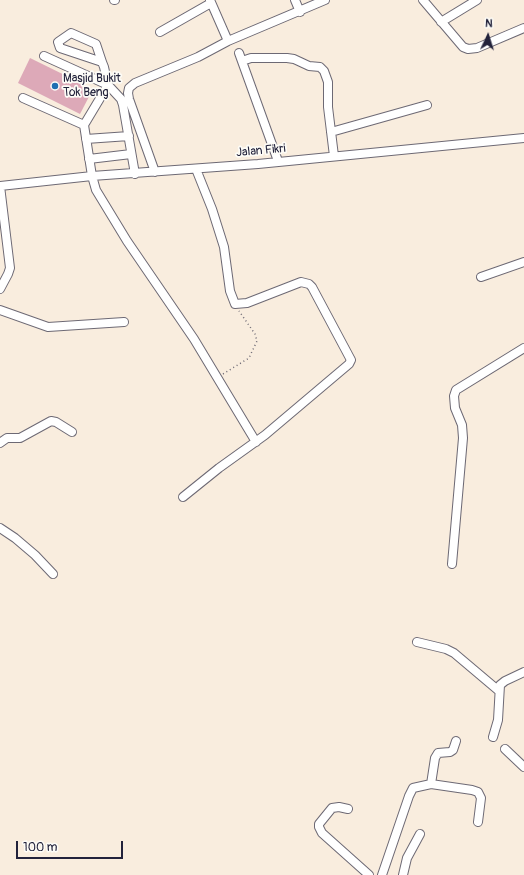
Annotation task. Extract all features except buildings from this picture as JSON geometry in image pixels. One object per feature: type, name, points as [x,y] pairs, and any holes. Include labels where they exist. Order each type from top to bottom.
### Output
[{"type":"street","points":[[295,0],[300,12]]},
{"type":"street","points":[[155,172],[129,99],[129,88],[135,83],[198,57],[228,41],[300,12],[325,0]]},
{"type":"street","points":[[423,0],[463,47],[468,49],[477,48],[524,28]]},
{"type":"street","points":[[441,22],[477,0]]},
{"type":"street","points":[[160,32],[211,1],[228,41]]},
{"type":"street","points":[[102,62],[60,48],[58,42],[69,34],[73,33],[96,44],[102,62],[108,85],[84,126],[92,176],[96,190],[127,241],[176,312],[218,377],[256,442]]},
{"type":"street","points":[[239,53],[278,161]]},
{"type":"street","points":[[44,56],[108,85],[121,99],[135,174]]},
{"type":"street","points":[[242,61],[251,58],[287,58],[294,59],[310,66],[320,67],[324,70],[328,82],[334,156]]},
{"type":"street","points":[[23,98],[84,126]]},
{"type":"street","points":[[331,132],[427,105]]},
{"type":"street","points":[[86,139],[128,136]]},
{"type":"street","name":"Jalan Fikri","points":[[0,186],[92,176],[135,174],[524,138]]},
{"type":"street","points":[[89,159],[131,154]]},
{"type":"street","points":[[183,497],[219,468],[256,442],[350,364],[351,360],[309,284],[301,282],[247,303],[235,304],[230,292],[224,246],[212,209],[196,168]]},
{"type":"street","points":[[0,186],[10,268],[0,289]]},
{"type":"street","points":[[481,277],[524,262]]},
{"type":"street","points":[[0,310],[48,327],[124,322]]},
{"type":"street","points":[[452,564],[463,438],[462,425],[455,408],[454,396],[456,390],[524,348]]},
{"type":"street","points":[[0,443],[7,438],[20,438],[51,421],[56,422],[72,432]]},
{"type":"street","points":[[0,528],[15,538],[35,555],[53,574]]},
{"type":"street","points":[[417,642],[450,651],[499,691]]},
{"type":"street","points":[[493,737],[498,720],[500,686],[504,681],[524,672]]},
{"type":"street","points":[[431,784],[435,758],[438,753],[450,752],[453,750],[456,742]]},
{"type":"street","points":[[505,749],[524,767]]},
{"type":"street","points":[[382,875],[413,788],[431,784],[478,792],[481,798],[478,822]]},
{"type":"street","points":[[348,809],[339,807],[332,808],[319,824],[319,828],[322,833],[369,875]]},
{"type":"street","points":[[403,875],[407,858],[412,853],[420,834]]},
{"type":"path","points":[[218,377],[249,358],[257,340],[255,334],[235,304]]},
{"type":"place","name":"Masjid Bukit Tok Beng","points":[[55,86]]}]
